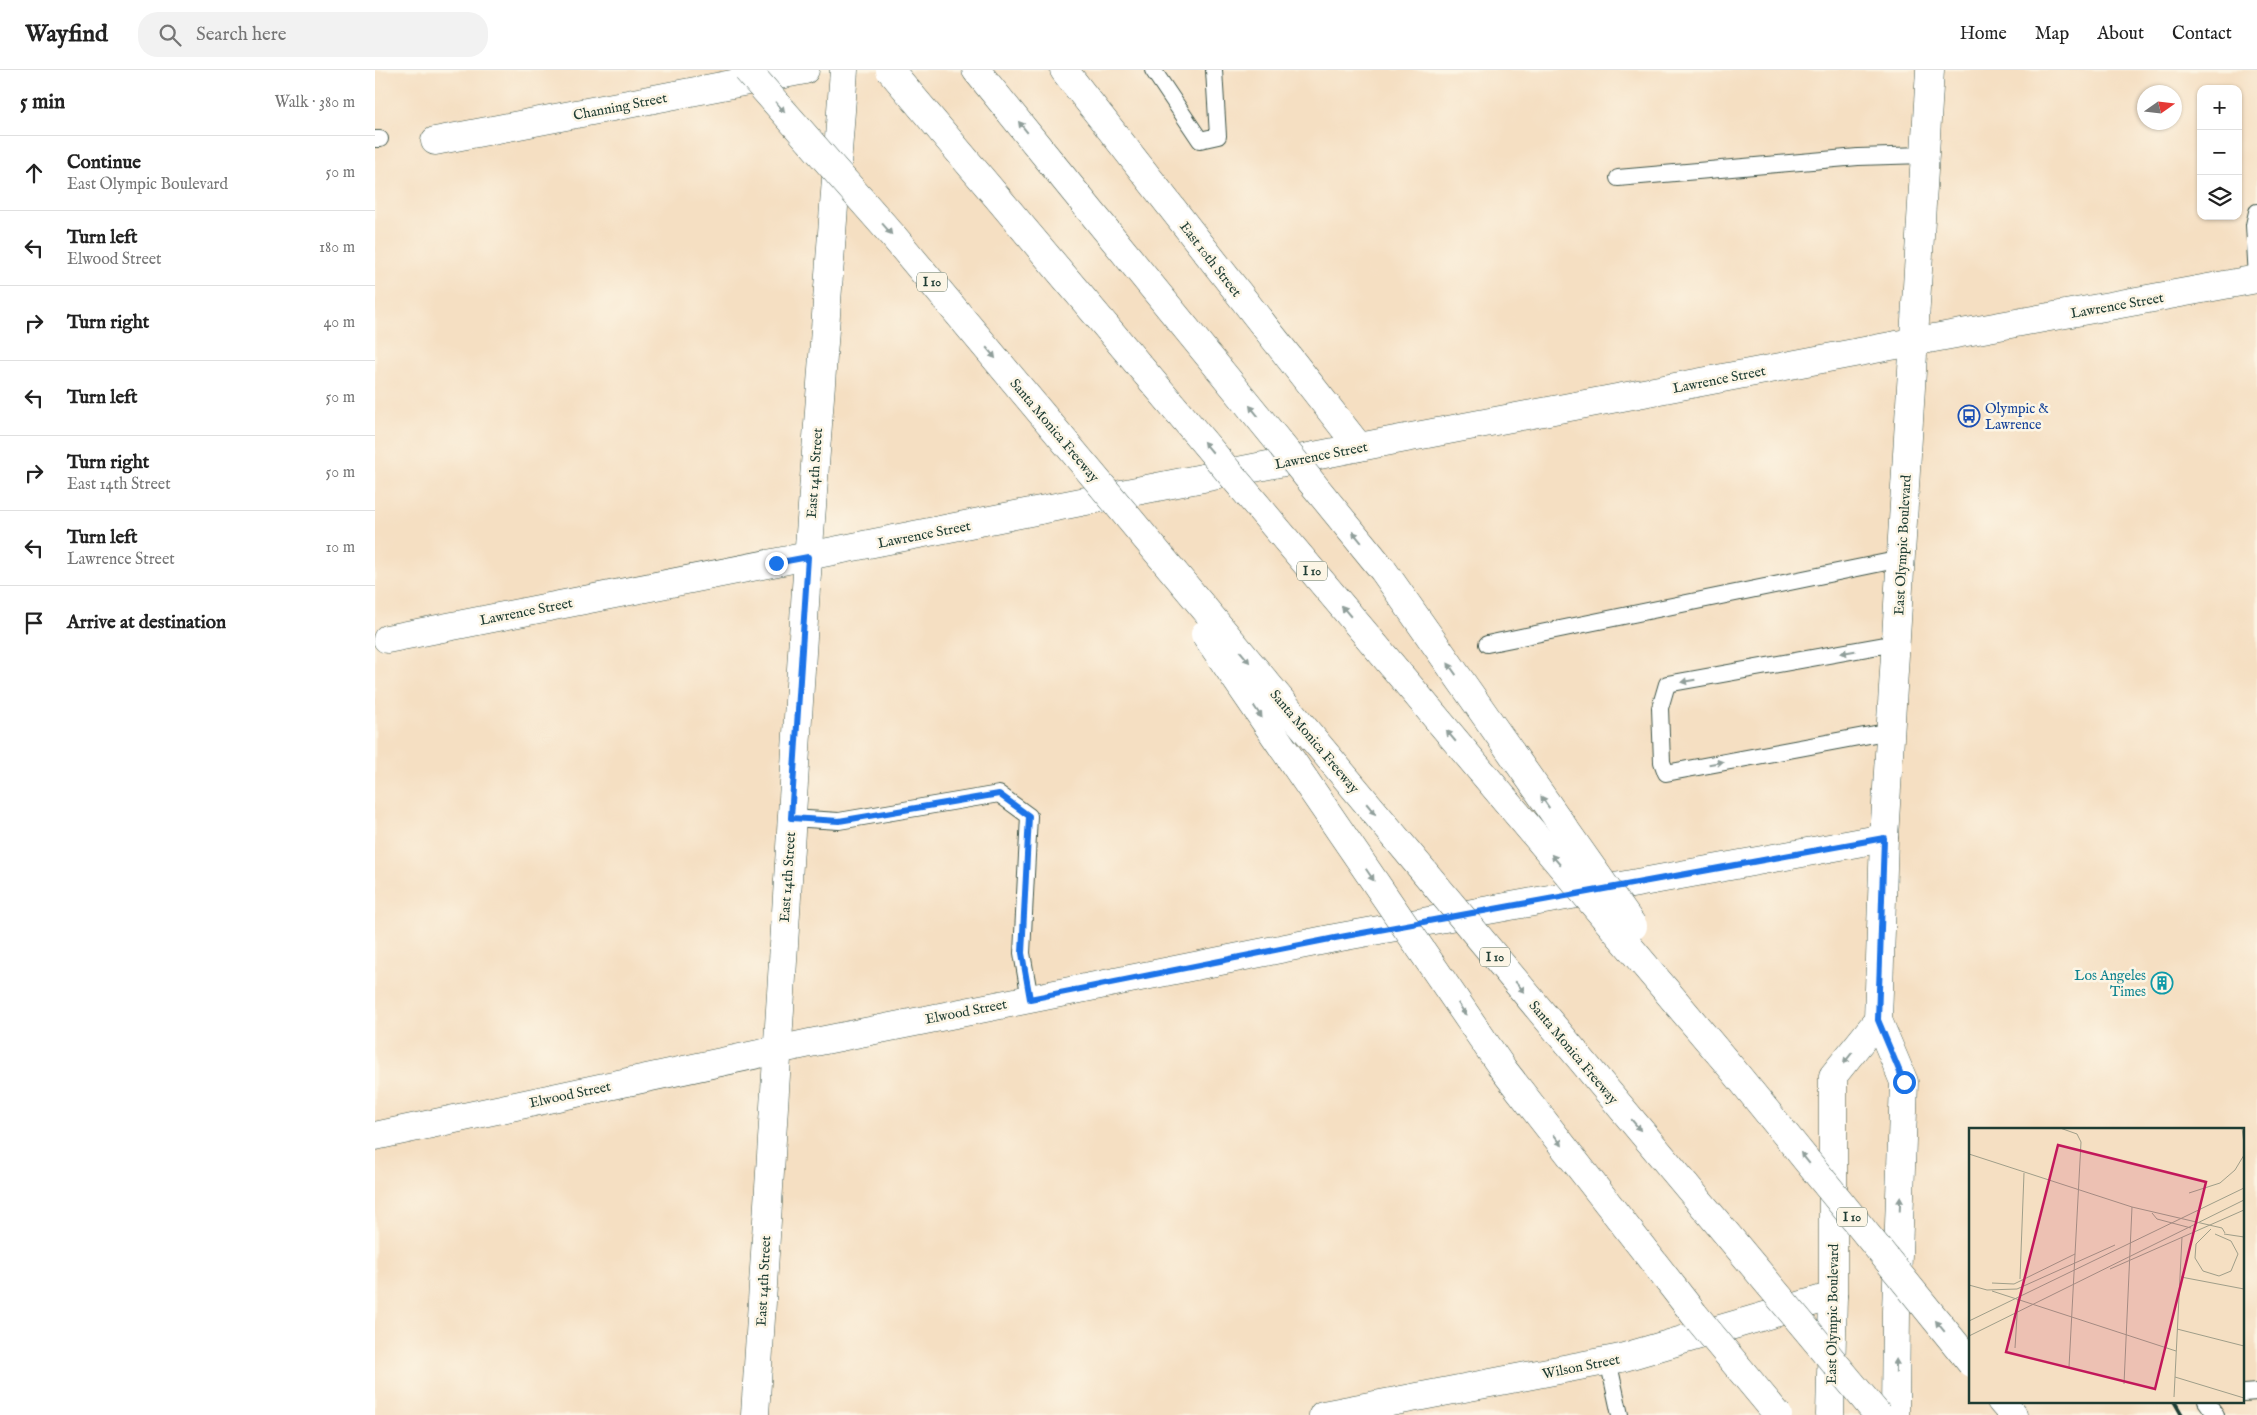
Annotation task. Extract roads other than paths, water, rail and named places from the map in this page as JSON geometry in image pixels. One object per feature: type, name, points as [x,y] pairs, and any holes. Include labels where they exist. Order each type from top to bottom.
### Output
[{"type":"main road","name":"Santa Monica Freeway","points":[[747,70],[894,237],[1878,1415]]},
{"type":"main road","name":"Channing Street","points":[[435,142],[805,70]]},
{"type":"main road","name":"East 14th Street","points":[[755,1415],[776,1050],[808,557],[844,70]]},
{"type":"main road","name":"I 10","points":[[889,70],[1734,1071],[1969,1361]]},
{"type":"main road","points":[[976,70],[1383,570],[1734,1071]]},
{"type":"main road","name":"East 10th Street","points":[[1064,70],[1359,447]]},
{"type":"main road","name":"East Olympic Boulevard","points":[[1895,1415],[1896,1311],[1904,1082],[1878,1020],[1884,838],[1912,342],[1930,70]]},
{"type":"main road","name":"Lawrence Street","points":[[387,639],[1359,447],[1912,342],[2257,279]]},
{"type":"main road","points":[[1112,499],[1503,1069],[1695,1314],[1779,1415]]},
{"type":"main road","name":"Elwood Street","points":[[375,1136],[776,1050],[1335,938],[1884,838]]},
{"type":"main road","name":"East Olympic Boulevard","points":[[1829,1415],[1833,1296],[1833,1076],[1878,1020]]},
{"type":"main road","name":"Wilson Street","points":[[1323,1415],[1392,1409],[1608,1360],[1833,1296]]},
{"type":"main road","points":[[2002,1402],[2013,1415]]},
{"type":"lane","points":[[1153,70],[1200,140],[1218,136],[1214,70]]},
{"type":"lane","points":[[1618,178],[1858,157],[1925,154]]},
{"type":"lane","points":[[2257,212],[2254,225],[2257,279]]},
{"type":"lane","points":[[1487,644],[1901,559]]},
{"type":"lane","points":[[1891,731],[1665,773],[1662,762],[1660,708],[1667,684],[1896,644]]},
{"type":"lane","points":[[791,818],[839,821],[999,794],[1029,816],[1022,953],[1030,999]]},
{"type":"lane","points":[[1608,1360],[1620,1415]]},
{"type":"lane","points":[[2207,1402],[2216,1415]]},
{"type":"railway","points":[[2175,1402],[2182,1415]]},
{"type":"place","name":"Olympic & Lawrence","points":[[1969,416]]},
{"type":"place","name":"Los Angeles Times","points":[[2162,983]]}]
